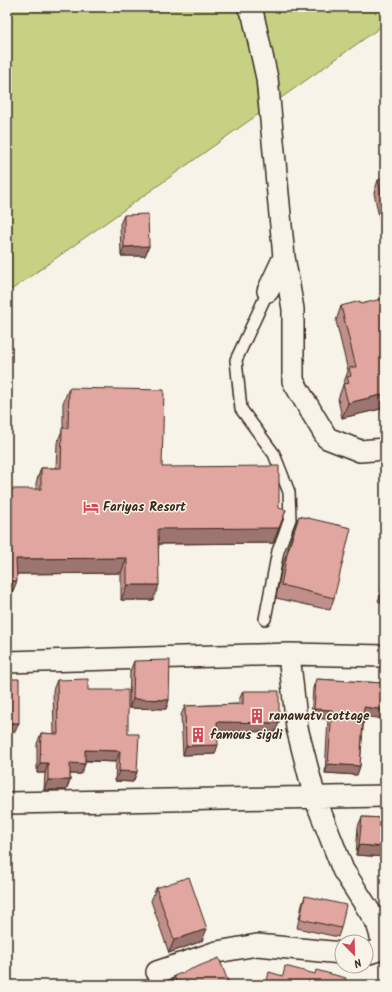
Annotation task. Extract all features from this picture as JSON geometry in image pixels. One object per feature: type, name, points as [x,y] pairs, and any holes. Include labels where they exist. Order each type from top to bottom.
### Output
[{"type":"street","points":[[248,7],[253,16],[267,78],[284,257],[293,309],[293,381],[327,438],[360,451],[385,450]]},
{"type":"street","points":[[268,291],[284,257]]},
{"type":"street","points":[[289,654],[297,728],[315,798],[343,870],[377,923],[378,951]]},
{"type":"street","points":[[7,662],[289,654],[385,656]]},
{"type":"street","points":[[9,803],[385,796]]},
{"type":"street","points":[[157,972],[217,952],[257,945],[334,952]]},
{"type":"lane","points":[[265,620],[278,552],[290,519],[289,492],[274,454],[241,410],[236,360],[268,291]]},
{"type":"green space","points":[[7,7],[385,7],[385,24],[7,293]]},
{"type":"building","points":[[385,179],[385,210],[378,180]]},
{"type":"building","points":[[148,214],[149,246],[124,247],[124,215]]},
{"type":"building","points":[[385,298],[385,394],[348,403],[343,384],[349,383],[347,377],[351,376],[349,368],[356,367],[341,306],[360,301],[361,304]]},
{"type":"building","points":[[69,388],[164,390],[162,467],[279,466],[279,508],[286,510],[279,528],[158,529],[159,585],[127,585],[127,558],[16,559],[17,581],[7,581],[7,489],[41,489],[41,468],[61,468],[62,428],[68,428]]},
{"type":"building","points":[[299,516],[351,528],[334,598],[281,585],[287,554]]},
{"type":"building","points":[[385,584],[385,594],[381,592]]},
{"type":"building","points":[[170,660],[169,700],[133,699],[134,661]]},
{"type":"building","points":[[7,679],[19,679],[19,723],[7,723]]},
{"type":"building","points":[[88,679],[88,690],[128,690],[128,734],[139,734],[137,772],[119,771],[120,751],[85,750],[85,764],[70,763],[70,780],[48,780],[48,763],[40,763],[41,733],[58,734],[57,680]]},
{"type":"building","points":[[316,679],[383,683],[383,681],[385,681],[385,710],[364,707],[360,766],[328,764],[332,710],[314,709]]},
{"type":"building","points":[[243,691],[279,691],[279,723],[217,722],[218,745],[186,746],[185,706],[243,704]]},
{"type":"building","points":[[362,817],[385,818],[385,847],[359,845]]},
{"type":"building","points":[[189,877],[207,929],[174,940],[156,888]]},
{"type":"building","points":[[305,896],[346,905],[341,928],[300,919]]},
{"type":"building","points":[[219,958],[229,984],[228,985],[178,985],[174,976]]},
{"type":"building","points":[[285,966],[315,974],[316,970],[346,978],[344,985],[266,985],[269,972],[283,976]]},
{"type":"place","name":"Fariyas Resort","points":[[91,507]]},
{"type":"place","name":"ranawatv cottage","points":[[257,716]]},
{"type":"place","name":"famous sigdi","points":[[198,735]]}]
